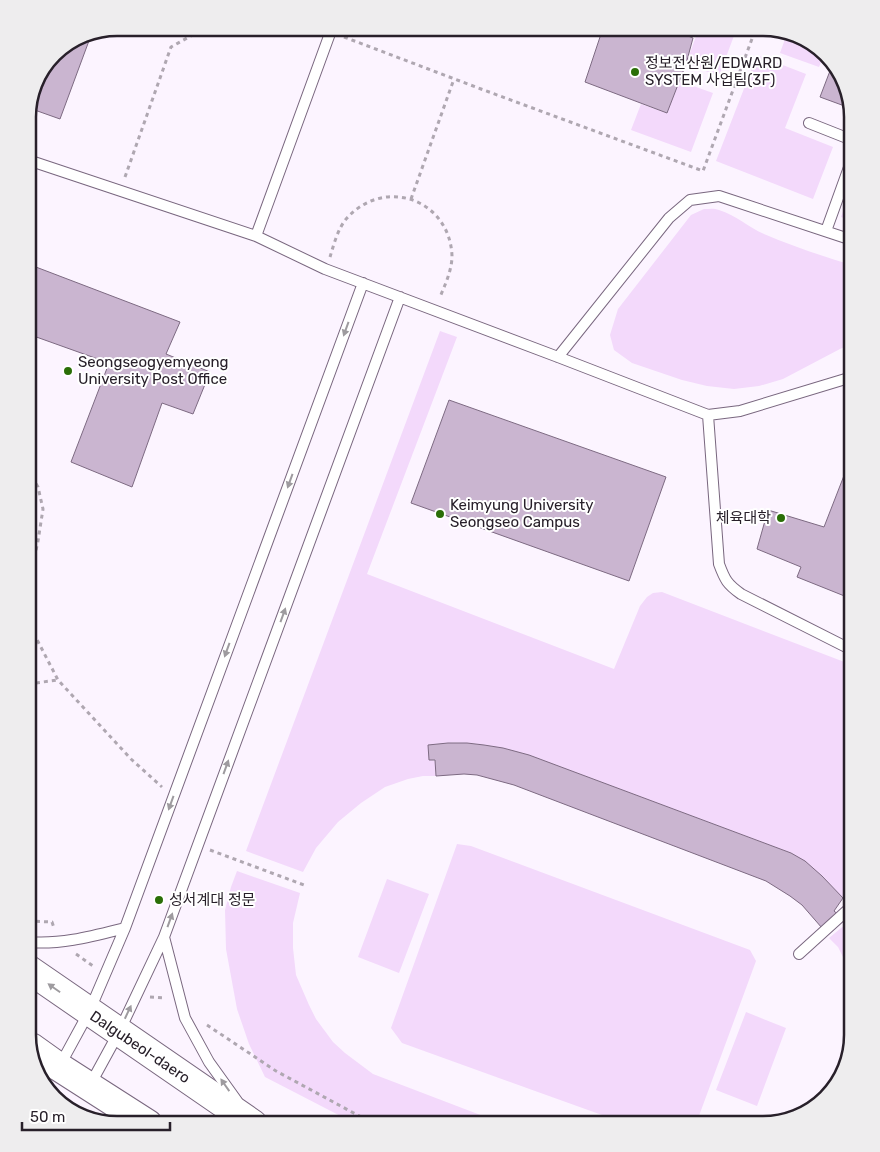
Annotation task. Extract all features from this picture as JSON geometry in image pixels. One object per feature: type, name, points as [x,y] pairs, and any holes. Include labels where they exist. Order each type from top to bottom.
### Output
[{"type":"main road","name":"Dalgubeol-daero","points":[[36,975],[241,1116]]},
{"type":"main road","points":[[39,1053],[136,1116]]},
{"type":"lane","points":[[256,236],[329,36]]},
{"type":"lane","points":[[809,123],[844,137]]},
{"type":"lane","points":[[36,163],[256,236],[325,269],[708,415],[740,411],[844,379]]},
{"type":"lane","points":[[826,231],[844,181]]},
{"type":"lane","points":[[558,357],[669,218],[690,200],[719,196],[844,237]]},
{"type":"lane","points":[[59,1067],[89,1012],[125,928],[363,283]]},
{"type":"lane","points":[[90,1086],[119,1032],[164,937],[400,297]]},
{"type":"lane","points":[[708,415],[719,564],[724,577],[729,585],[741,594],[844,646]]},
{"type":"lane","points":[[799,954],[844,913]]},
{"type":"lane","points":[[36,943],[45,944],[76,940],[125,928]]},
{"type":"lane","points":[[164,937],[185,1018],[209,1062],[247,1116]]},
{"type":"path","points":[[121,191],[171,47],[191,36]]},
{"type":"path","points":[[346,36],[454,79],[703,171],[753,36]]},
{"type":"path","points":[[411,199],[454,79]]},
{"type":"path","points":[[325,269],[338,233],[345,220],[358,207],[375,199],[393,196],[411,199],[428,207],[440,220],[450,238],[452,259],[447,278],[434,310]]},
{"type":"path","points":[[36,484],[43,509],[36,550]]},
{"type":"path","points":[[36,638],[58,680],[131,759],[173,798]]},
{"type":"path","points":[[36,683],[58,680]]},
{"type":"path","points":[[197,846],[304,886]]},
{"type":"shaded area","points":[[696,36],[734,36],[719,76],[686,64]]},
{"type":"shaded area","points":[[785,40],[803,47],[821,61],[819,67],[780,53]]},
{"type":"shaded area","points":[[757,55],[806,74],[785,128],[833,147],[813,199],[716,161]]},
{"type":"shaded area","points":[[679,81],[713,93],[691,152],[631,130],[641,104],[667,113]]},
{"type":"shaded area","points":[[704,209],[715,209],[725,212],[764,234],[785,243],[844,263],[844,347],[783,379],[759,386],[734,389],[707,386],[682,380],[632,363],[614,350],[610,335],[618,309],[691,215]]},
{"type":"shaded area","points":[[440,331],[457,337],[367,574],[614,669],[640,606],[653,593],[662,592],[844,662],[843,898],[818,873],[791,853],[529,755],[468,743],[429,745],[429,759],[435,761],[436,776],[408,779],[385,787],[361,803],[338,822],[316,848],[303,872],[246,851]]},
{"type":"shaded area","points":[[457,844],[471,846],[750,950],[756,961],[699,1116],[605,1116],[402,1043],[391,1028]]},
{"type":"shaded area","points":[[237,871],[300,893],[293,923],[296,975],[316,1019],[333,1042],[345,1053],[373,1074],[483,1116],[341,1116],[265,1077],[249,1044],[237,1009],[226,949],[225,910]]},
{"type":"shaded area","points":[[387,879],[429,894],[399,973],[358,957]]},
{"type":"shaded area","points":[[844,926],[844,960],[838,947],[829,938]]},
{"type":"shaded area","points":[[746,1012],[786,1028],[757,1106],[716,1090]]},
{"type":"building","name":"정보전산원/EDWARD SYSTEM 사업팀(3F)","points":[[600,36],[688,36],[693,38],[686,64],[667,113],[585,82]]},
{"type":"building","points":[[88,42],[60,119],[36,111],[39,96],[53,68],[64,56]]},
{"type":"building","points":[[830,72],[839,91],[843,105],[820,97]]},
{"type":"building","points":[[36,267],[180,322],[166,354],[210,372],[193,414],[162,403],[132,487],[71,462],[109,363],[36,337]]},
{"type":"building","points":[[449,400],[666,477],[629,581],[411,503]]},
{"type":"building","name":"체육대학","points":[[844,476],[844,596],[797,577],[801,567],[757,549],[768,510],[824,527]]},
{"type":"building","points":[[448,743],[484,745],[529,755],[791,853],[805,861],[843,898],[834,911],[840,916],[822,928],[802,905],[766,881],[514,785],[477,775],[436,776],[435,760],[429,760],[428,745]]},
{"type":"place","name":"정보전산원/EDWARD SYSTEM 사업팀(3F)","points":[[635,72]]},
{"type":"place","name":"Seongseogyemyeong University Post Office","points":[[68,371]]},
{"type":"place","name":"Keimyung University Seongseo Campus","points":[[440,514]]},
{"type":"place","name":"체육대학","points":[[781,518]]},
{"type":"place","name":"성서계대 정문","points":[[159,900]]}]
